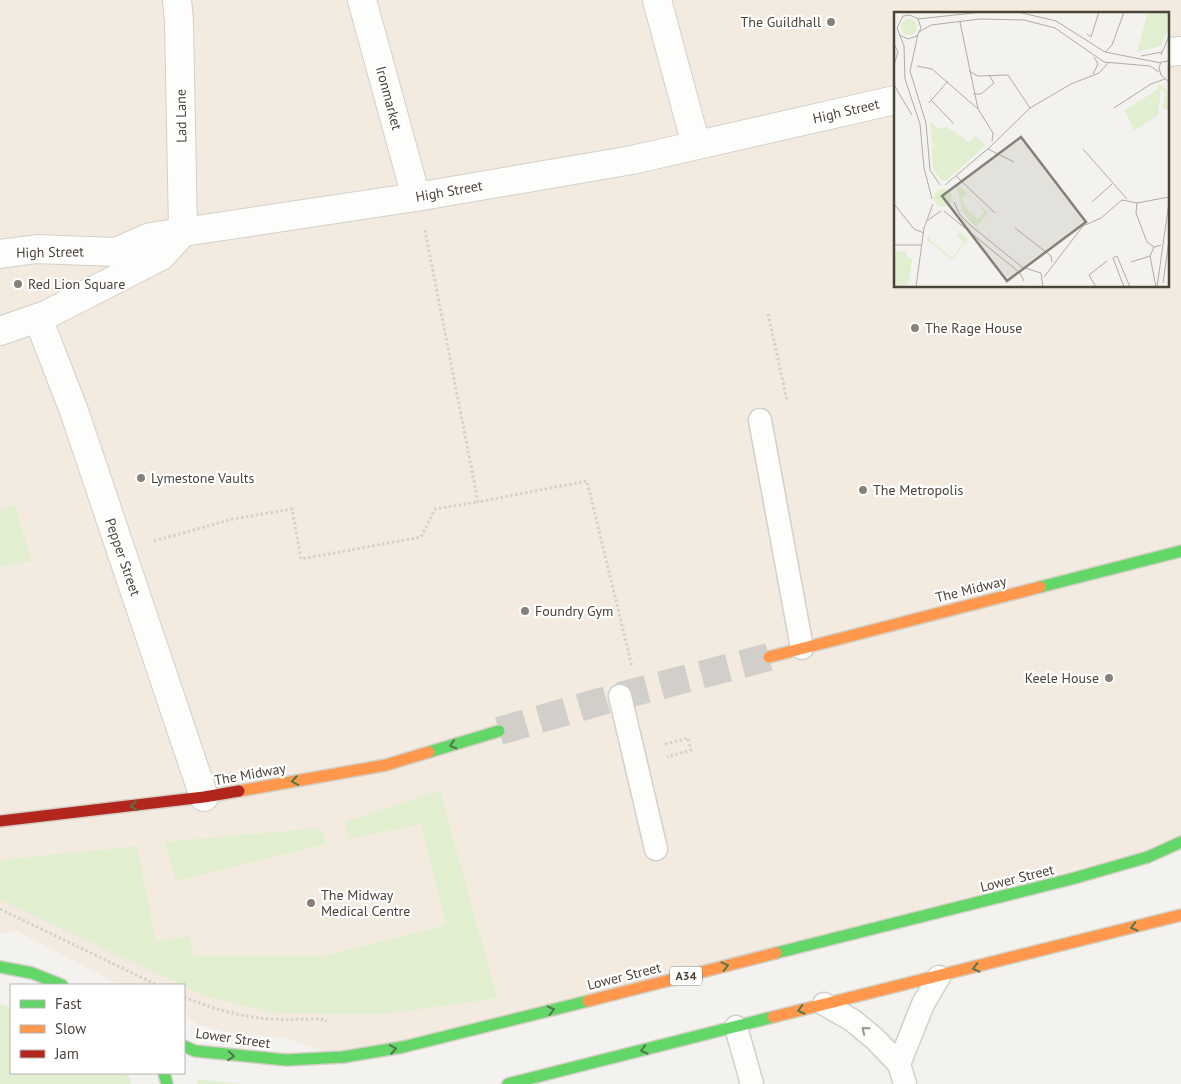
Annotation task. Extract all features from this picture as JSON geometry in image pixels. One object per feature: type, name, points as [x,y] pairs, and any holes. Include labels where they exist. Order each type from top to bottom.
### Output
[{"type":"main road","name":"The Midway","points":[[769,657],[1181,551]]},
{"type":"main road","name":"The Midway","points":[[0,821],[204,797],[386,765],[499,731]]},
{"type":"main road","name":"Lower Street","points":[[185,1046],[195,1051],[225,1056],[286,1060],[343,1058],[403,1047],[1071,879],[1148,857],[1181,842]]},
{"type":"main road","points":[[508,1084],[1181,916]]},
{"type":"main road","points":[[7,963],[60,984]]},
{"type":"street","name":"Lad Lane","points":[[177,0],[183,232]]},
{"type":"street","name":"Ironmarket","points":[[362,0],[416,197]]},
{"type":"street","points":[[657,0],[696,145]]},
{"type":"street","points":[[1168,52],[1181,51]]},
{"type":"street","name":"High Street","points":[[0,254],[38,249],[116,252],[150,237],[416,197],[632,160],[894,100]]},
{"type":"street","points":[[0,331],[46,315],[161,256],[183,232]]},
{"type":"street","name":"Pepper Street","points":[[38,318],[74,411],[204,797]]},
{"type":"lane","points":[[760,420],[802,648]]},
{"type":"lane","points":[[620,696],[656,849]]},
{"type":"lane","points":[[902,1074],[923,1004],[938,977]]},
{"type":"lane","points":[[824,1004],[852,1020],[875,1039],[902,1074]]},
{"type":"lane","points":[[736,1027],[752,1084]]},
{"type":"path","points":[[428,241],[478,502]]},
{"type":"path","points":[[120,550],[233,519],[292,509],[301,559],[421,537],[435,509],[586,481],[633,671]]},
{"type":"path","points":[[661,745],[688,738],[691,750],[664,758]]},
{"type":"path","points":[[0,909],[155,984]]},
{"type":"path","points":[[185,996],[231,1013],[259,1017],[321,1019]]},
{"type":"shaded area","points":[[0,0],[1181,0],[1181,842],[343,1057],[287,1039],[225,1032],[200,1025],[185,1018],[185,984],[118,984],[17,931],[0,934]]},
{"type":"green space","points":[[15,505],[31,561],[0,567],[0,510]]},
{"type":"green space","points":[[440,791],[497,998],[385,1014],[275,1013],[206,996],[185,986],[185,984],[180,984],[0,900],[0,862],[10,859],[137,846],[156,942],[189,936],[194,956],[323,956],[446,925],[421,824],[350,839],[345,822]]},
{"type":"green space","points":[[321,828],[326,844],[176,881],[165,842]]},
{"type":"green space","points":[[0,1004],[10,1007],[10,1074],[127,1074],[131,1084],[0,1084]]},
{"type":"green space","points":[[197,1079],[241,1084],[198,1084]]},
{"type":"tunnel","points":[[499,731],[620,696],[769,657]]},
{"type":"traffic: fast","points":[[1040,587],[1181,551]]},
{"type":"traffic: fast","points":[[429,752],[499,731]]},
{"type":"traffic: fast","points":[[776,953],[1071,879],[1148,857],[1181,842]]},
{"type":"traffic: fast","points":[[0,967],[32,973],[60,984]]},
{"type":"traffic: fast","points":[[185,1046],[195,1051],[286,1060],[343,1057],[403,1047],[588,1001]]},
{"type":"traffic: fast","points":[[508,1084],[773,1017]]},
{"type":"traffic: fast","points":[[164,1074],[167,1084]]},
{"type":"traffic: slow","points":[[769,657],[1040,587]]},
{"type":"traffic: slow","points":[[239,791],[386,765],[429,752]]},
{"type":"traffic: slow","points":[[773,1017],[1181,915]]},
{"type":"traffic: slow","points":[[588,1001],[776,953]]},
{"type":"traffic: jam","points":[[0,821],[204,797],[239,791]]},
{"type":"place","name":"The Guildhall","points":[[831,22]]},
{"type":"place","name":"Red Lion Square","points":[[18,284]]},
{"type":"place","name":"The Rage House","points":[[915,328]]},
{"type":"place","name":"Lymestone Vaults","points":[[141,478]]},
{"type":"place","name":"The Metropolis","points":[[863,490]]},
{"type":"place","name":"Foundry Gym","points":[[525,611]]},
{"type":"place","name":"Keele House","points":[[1109,678]]},
{"type":"place","name":"The Midway Medical Centre","points":[[311,903]]}]
